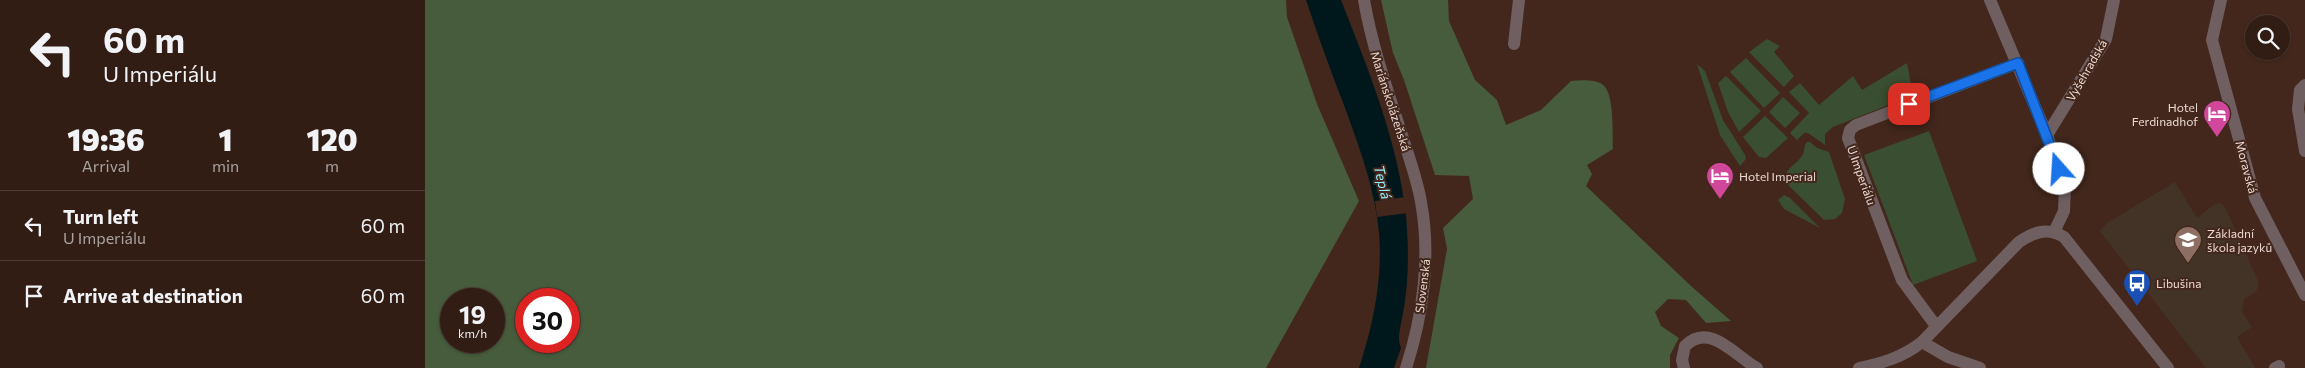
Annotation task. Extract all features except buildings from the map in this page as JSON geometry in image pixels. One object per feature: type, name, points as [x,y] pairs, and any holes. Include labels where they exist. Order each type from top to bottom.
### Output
[{"type":"street","name":"Mariánskolázeňská","points":[[1364,0],[1377,58],[1413,170],[1421,202]]},
{"type":"street","points":[[1514,44],[1519,0]]},
{"type":"street","points":[[1990,0],[2047,135],[2065,187],[2064,210],[2055,232]]},
{"type":"street","name":"Vyšehradská","points":[[2047,135],[2106,38],[2114,0]]},
{"type":"street","name":"Moravská","points":[[2221,0],[2212,40],[2255,198],[2305,296]]},
{"type":"street","name":"U Imperiálu","points":[[1936,326],[1902,280],[1848,138],[1850,130],[1857,124],[2018,63]]},
{"type":"street","points":[[2305,85],[2300,90],[2297,109],[2305,151]]},
{"type":"street","name":"Slovenská","points":[[1406,368],[1412,350],[1426,254],[1421,202]]},
{"type":"street","points":[[1859,368],[1900,357],[1922,342],[2019,242],[2038,232],[2055,232],[2064,237],[2168,368]]},
{"type":"street","points":[[1684,368],[1682,360],[1685,346],[1696,339],[1710,337],[1718,339],[1741,358],[1757,368]]},
{"type":"street","points":[[1922,342],[1948,357],[1980,368]]},
{"type":"shaded area","name":"Základní škola jazyků","points":[[2175,182],[2197,218],[2215,204],[2219,203],[2225,207],[2259,283],[2256,292],[2244,299],[2242,312],[2252,327],[2237,337],[2255,368],[2206,368],[2100,231],[2107,223]]},
{"type":"green space","points":[[425,0],[1286,0],[1287,17],[1317,104],[1359,201],[1266,368],[425,368]]},
{"type":"green space","points":[[1381,0],[1448,0],[1449,21],[1475,80],[1497,100],[1506,125],[1541,110],[1571,81],[1583,80],[1602,84],[1606,88],[1611,104],[1613,149],[1587,165],[1592,174],[1586,186],[1691,286],[1731,321],[1706,323],[1686,300],[1668,299],[1655,312],[1661,326],[1679,338],[1670,355],[1670,368],[1426,368],[1447,249],[1443,228],[1473,199],[1469,176],[1435,175],[1404,80],[1393,53]]},
{"type":"green space","points":[[1767,39],[1780,46],[1774,52],[1794,76],[1784,87],[1749,52]]},
{"type":"green space","points":[[1746,58],[1780,93],[1764,108],[1730,72]]},
{"type":"green space","points":[[1907,63],[1912,90],[1906,98],[1833,127],[1825,134],[1825,145],[1808,133],[1804,133],[1797,140],[1790,133],[1809,113],[1789,92],[1800,83],[1819,105],[1853,76],[1862,90]]},
{"type":"green space","points":[[1697,64],[1705,71],[1723,120],[1745,155],[1746,159],[1740,166],[1720,135]]},
{"type":"green space","points":[[1726,76],[1761,111],[1739,132],[1728,112],[1718,83]]},
{"type":"green space","points":[[1783,97],[1800,113],[1785,128],[1769,112]]},
{"type":"green space","points":[[1765,116],[1788,138],[1766,158],[1759,157],[1743,137]]},
{"type":"green space","points":[[1929,131],[1977,261],[1913,285],[1864,155]]},
{"type":"green space","points":[[1807,142],[1829,152],[1845,199],[1842,213],[1835,219],[1824,220],[1784,179],[1787,171],[1803,154]]},
{"type":"green space","points":[[1784,195],[1790,198],[1820,228],[1784,209],[1778,200]]},
{"type":"water","name":"Teplá","points":[[1306,0],[1341,0],[1381,106],[1396,160],[1406,216],[1408,255],[1406,293],[1399,334],[1401,348],[1394,368],[1359,368],[1376,302],[1380,267],[1377,217],[1361,154]]},
{"type":"pier","points":[[1406,197],[1408,213],[1377,217],[1375,201]]},
{"type":"place","name":"Hotel Ferdinadhof","points":[[2217,138]]},
{"type":"place","name":"Hotel Imperial","points":[[1720,200]]},
{"type":"place","name":"Základní škola jazyků","points":[[2188,264]]},
{"type":"place","name":"Libušina","points":[[2137,307]]},
{"type":"route","points":[[1909,104],[2018,63],[2059,169]]}]
